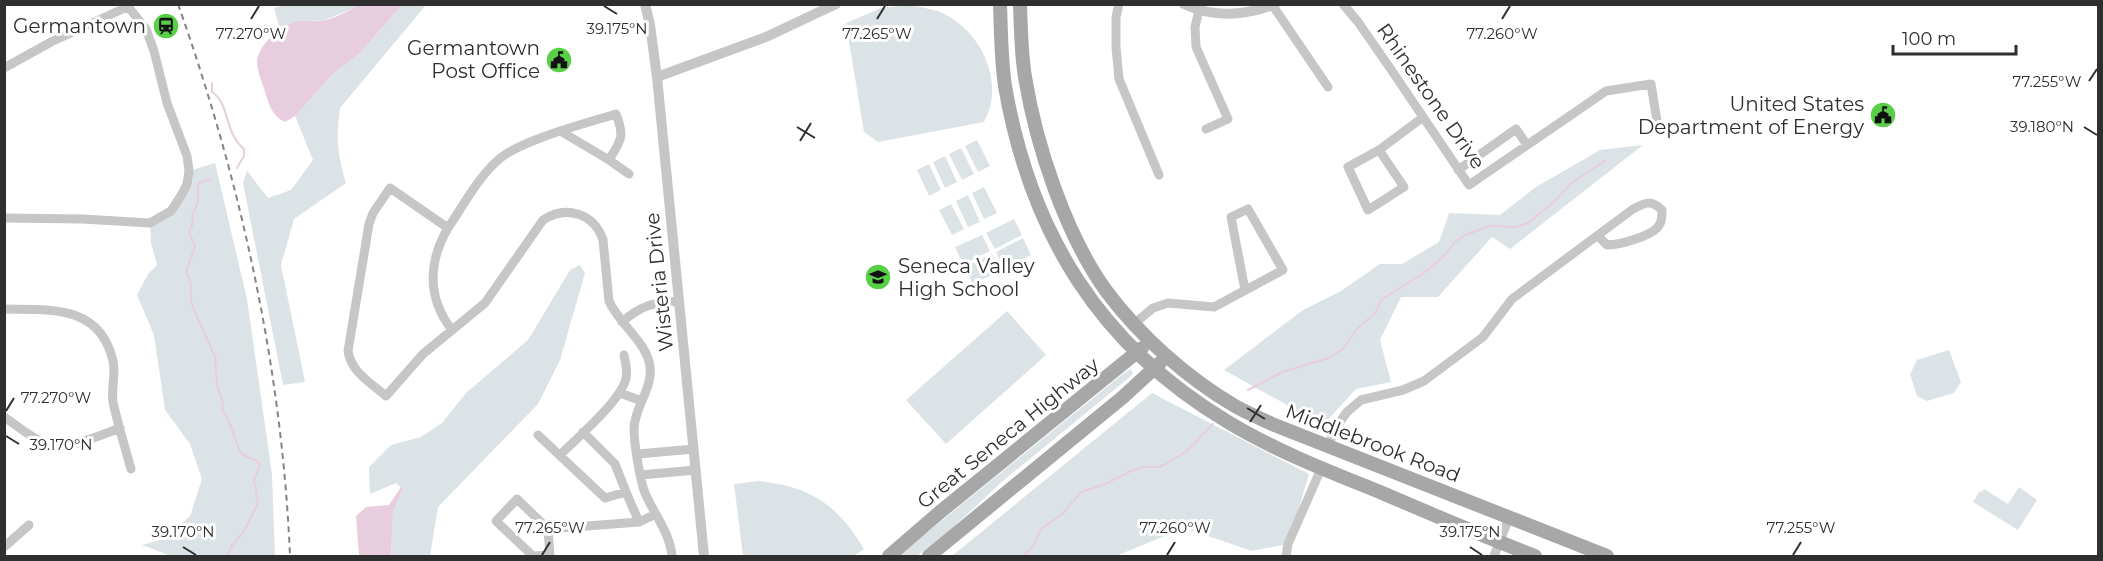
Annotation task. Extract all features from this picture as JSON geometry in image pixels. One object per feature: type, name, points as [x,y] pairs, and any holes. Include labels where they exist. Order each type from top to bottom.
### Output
[{"type":"main road","name":"Middlebrook Road","points":[[1000,4],[1005,84],[1024,166],[1043,216],[1072,274],[1100,314],[1155,368],[1227,421],[1321,469],[1535,556]]},
{"type":"main road","name":"Middlebrook Road","points":[[1020,4],[1025,77],[1045,159],[1082,252],[1108,292],[1151,339],[1205,386],[1236,406],[1272,424],[1606,556]]},
{"type":"main road","name":"Great Seneca Highway","points":[[889,556],[1151,339]]},
{"type":"main road","points":[[929,556],[1168,355]]},
{"type":"street","name":"Wisteria Drive","points":[[645,4],[657,76],[704,556]]},
{"type":"street","points":[[657,76],[766,37],[836,4]]},
{"type":"street","points":[[1119,4],[1116,17],[1119,80],[1159,175]]},
{"type":"street","points":[[1184,4],[1199,10],[1221,14],[1242,14],[1274,5],[1328,87]]},
{"type":"street","name":"Rhinestone Drive","points":[[1342,4],[1358,21],[1469,185],[1606,91],[1651,84],[1658,121]]},
{"type":"street","points":[[4,68],[51,42],[126,6],[138,16],[146,29],[154,51],[167,103],[187,156],[188,178],[182,194],[171,211],[150,223],[4,218]]},
{"type":"street","points":[[1199,10],[1195,27],[1196,47],[1228,119],[1206,129]]},
{"type":"street","points":[[452,330],[438,305],[433,274],[434,257],[448,228],[490,167],[498,159],[520,146],[616,114],[623,131],[609,160]]},
{"type":"street","points":[[1379,150],[1404,187],[1368,210],[1348,167],[1379,150],[1422,118]]},
{"type":"street","points":[[1458,170],[1516,129],[1527,145]]},
{"type":"street","points":[[562,132],[629,174]]},
{"type":"street","points":[[448,228],[390,188],[373,213],[369,224],[348,351],[349,361],[354,369],[386,396],[423,354],[470,318],[485,303],[543,220],[551,214],[562,212],[583,215],[592,221],[600,231],[603,240],[609,300],[613,310],[641,347],[650,367],[634,428],[640,475],[646,494],[666,534],[672,556]]},
{"type":"street","points":[[1328,446],[1339,423],[1347,412],[1361,400],[1402,390],[1424,381],[1483,337],[1512,299],[1633,208],[1647,202],[1655,204],[1662,210],[1662,221],[1656,230],[1618,245],[1607,245],[1598,236]]},
{"type":"street","points":[[1135,323],[1153,308],[1168,303],[1214,307],[1283,270],[1248,209],[1231,217],[1245,290]]},
{"type":"street","points":[[622,322],[643,306],[679,301]]},
{"type":"street","points":[[4,309],[63,310],[82,318],[99,330],[112,359],[113,400],[131,469]]},
{"type":"street","points":[[560,455],[620,393],[627,370],[624,355]]},
{"type":"street","points":[[620,393],[642,401]]},
{"type":"street","points":[[4,417],[37,439],[57,445],[77,444],[120,428]]},
{"type":"street","points":[[583,432],[615,464],[639,522]]},
{"type":"street","points":[[538,435],[605,498],[626,492]]},
{"type":"street","points":[[638,454],[694,449]]},
{"type":"street","points":[[1286,556],[1288,544],[1321,469]]},
{"type":"street","points":[[640,475],[696,470]]},
{"type":"street","points":[[517,499],[548,529],[550,556],[533,556],[496,521],[517,499]]},
{"type":"street","points":[[548,529],[639,522],[656,514]]},
{"type":"street","points":[[1494,556],[1509,519]]},
{"type":"street","points":[[4,547],[29,525]]},
{"type":"shaded area","points":[[286,4],[361,5],[323,21],[303,20],[280,30],[274,8]]},
{"type":"shaded area","points":[[361,4],[402,5],[360,53],[334,73],[295,116],[285,122],[280,119],[271,108],[258,71],[257,61],[262,48],[273,35],[286,26],[302,20],[327,20]]},
{"type":"shaded area","points":[[402,5],[426,5],[340,108],[338,146],[346,183],[294,219],[281,265],[305,382],[283,385],[243,183],[247,171],[268,198],[291,190],[313,160],[295,116],[334,73],[360,53]]},
{"type":"shaded area","points":[[907,5],[933,10],[948,16],[971,35],[980,48],[987,62],[992,92],[990,108],[984,122],[878,142],[864,132],[846,23],[881,8]]},
{"type":"shaded area","points":[[977,140],[990,166],[978,172],[965,146]]},
{"type":"shaded area","points":[[1643,145],[1510,249],[1492,237],[1438,297],[1401,297],[1380,340],[1391,382],[1356,389],[1323,425],[1224,370],[1303,310],[1341,291],[1380,264],[1402,264],[1439,242],[1449,213],[1500,215],[1536,187],[1600,150]]},
{"type":"shaded area","points":[[961,148],[974,174],[962,180],[949,154]]},
{"type":"shaded area","points":[[945,156],[957,182],[945,188],[933,162]]},
{"type":"shaded area","points":[[215,163],[247,299],[272,474],[275,556],[171,556],[142,545],[164,539],[190,516],[202,479],[190,444],[165,410],[154,335],[137,295],[148,274],[157,265],[151,243],[150,223],[171,211],[189,171]]},
{"type":"shaded area","points":[[929,164],[941,190],[929,196],[917,170]]},
{"type":"shaded area","points":[[984,187],[997,213],[984,219],[972,193]]},
{"type":"shaded area","points":[[968,195],[980,222],[968,227],[956,201]]},
{"type":"shaded area","points":[[951,204],[964,229],[952,235],[939,210]]},
{"type":"shaded area","points":[[1014,219],[1022,235],[995,249],[986,233]]},
{"type":"shaded area","points":[[982,235],[990,251],[963,264],[955,247]]},
{"type":"shaded area","points":[[1023,238],[1031,255],[1004,268],[996,252]]},
{"type":"shaded area","points":[[992,254],[1000,271],[973,284],[965,267]]},
{"type":"shaded area","points":[[580,265],[585,273],[560,360],[538,404],[438,507],[430,556],[391,556],[393,512],[403,489],[396,483],[370,494],[369,467],[391,445],[421,437],[442,423],[466,393],[528,340],[570,270]]},
{"type":"shaded area","points":[[1007,311],[1046,355],[946,444],[906,400]]},
{"type":"shaded area","points":[[1949,350],[1961,382],[1954,393],[1927,401],[1917,396],[1910,374],[1917,360]]},
{"type":"shaded area","points":[[1131,369],[1133,374],[1004,480],[949,531],[917,556],[898,556],[1124,373]]},
{"type":"shaded area","points":[[1152,393],[1309,474],[1288,544],[1252,551],[1184,528],[1116,556],[952,556]]},
{"type":"shaded area","points":[[758,481],[793,487],[820,500],[843,520],[864,549],[854,556],[743,556],[734,484]]},
{"type":"shaded area","points":[[401,487],[403,489],[393,512],[391,556],[359,556],[356,516],[366,507],[389,505]]},
{"type":"shaded area","points":[[2019,487],[2037,500],[2018,530],[1973,502],[1984,489],[2008,504]]},
{"type":"waterway","points":[[212,83],[212,92],[222,103],[233,135],[244,149],[244,156],[237,168]]},
{"type":"waterway","points":[[1248,390],[1282,372],[1329,358],[1344,348],[1356,330],[1376,312],[1382,299],[1439,261],[1456,241],[1465,235],[1491,226],[1516,227],[1528,223],[1556,200],[1570,184],[1605,161]]},
{"type":"waterway","points":[[210,180],[198,184],[198,202],[189,232],[195,246],[186,272],[191,285],[192,305],[215,357],[217,385],[223,403],[222,410],[228,419],[241,454],[260,464],[254,480],[258,503],[244,531],[231,547],[228,556]]},
{"type":"waterway","points":[[1024,556],[1034,545],[1041,529],[1062,514],[1081,492],[1105,484],[1131,471],[1164,465],[1187,451],[1213,424]]},
{"type":"railway","points":[[178,4],[221,139],[255,276],[278,415],[290,556]]},
{"type":"place","name":"Germantown","points":[[166,26]]},
{"type":"place","name":"Germantown Post Office","points":[[559,60]]},
{"type":"place","name":"United States Department of Energy","points":[[1883,115]]},
{"type":"place","name":"Seneca Valley High School","points":[[878,277]]}]
